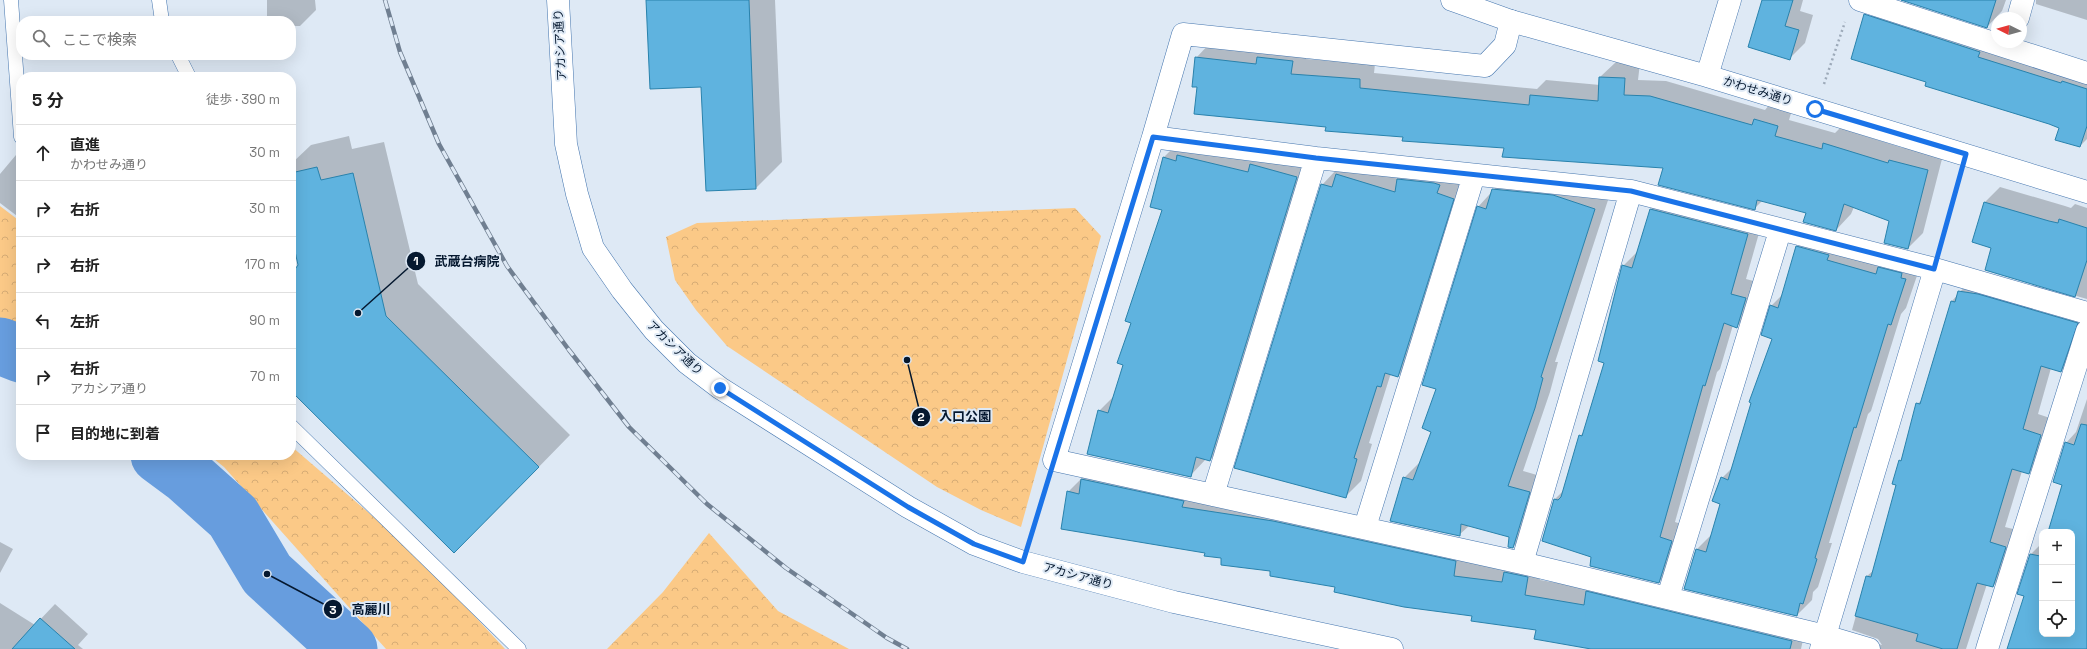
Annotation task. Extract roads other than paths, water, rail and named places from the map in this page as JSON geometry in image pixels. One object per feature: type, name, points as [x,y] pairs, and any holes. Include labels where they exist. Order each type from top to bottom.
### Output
[{"type":"street","name":"アカシア通り","points":[[558,0],[566,144],[577,194],[593,248],[622,290],[654,330],[687,362],[720,388],[908,507],[974,544],[1023,562],[1174,602],[1392,649]]},
{"type":"street","name":"かわせみ通り","points":[[1452,0],[1511,21],[1707,76],[2087,192]]},
{"type":"street","points":[[1707,76],[1730,0]]},
{"type":"street","points":[[1860,0],[1991,39]]},
{"type":"street","points":[[2020,12],[2023,0]]},
{"type":"street","points":[[1511,21],[1505,45],[1485,66],[1183,34],[1054,460],[1366,527],[1522,563],[1668,597],[1823,642],[1869,649]]},
{"type":"street","points":[[2018,48],[2087,73]]},
{"type":"street","points":[[1153,137],[1316,158],[1631,191],[1780,231],[1934,269],[2087,313]]},
{"type":"street","points":[[1213,495],[1316,158]]},
{"type":"street","points":[[1366,527],[1474,175]]},
{"type":"street","points":[[1522,563],[1631,191]]},
{"type":"street","points":[[1668,597],[1780,231]]},
{"type":"street","points":[[1823,642],[1934,269]]},
{"type":"street","points":[[1987,649],[2087,331]]},
{"type":"lane","points":[[11,0],[16,72]]},
{"type":"lane","points":[[159,0],[161,16]]},
{"type":"lane","points":[[180,60],[186,72]]},
{"type":"lane","points":[[296,431],[519,649]]},
{"type":"waterway","points":[[0,346],[16,352]]},
{"type":"waterway","points":[[166,460],[186,475],[233,517],[267,574],[349,649]]},
{"type":"railway","points":[[385,0],[400,52],[439,144],[507,266],[569,350],[629,427],[707,504],[786,568],[887,638],[907,649]]},
{"type":"place","name":"武蔵台病院","points":[[358,313]]},
{"type":"place","name":"入口公園","points":[[907,360]]},
{"type":"place","name":"高麗川","points":[[267,574]]}]
